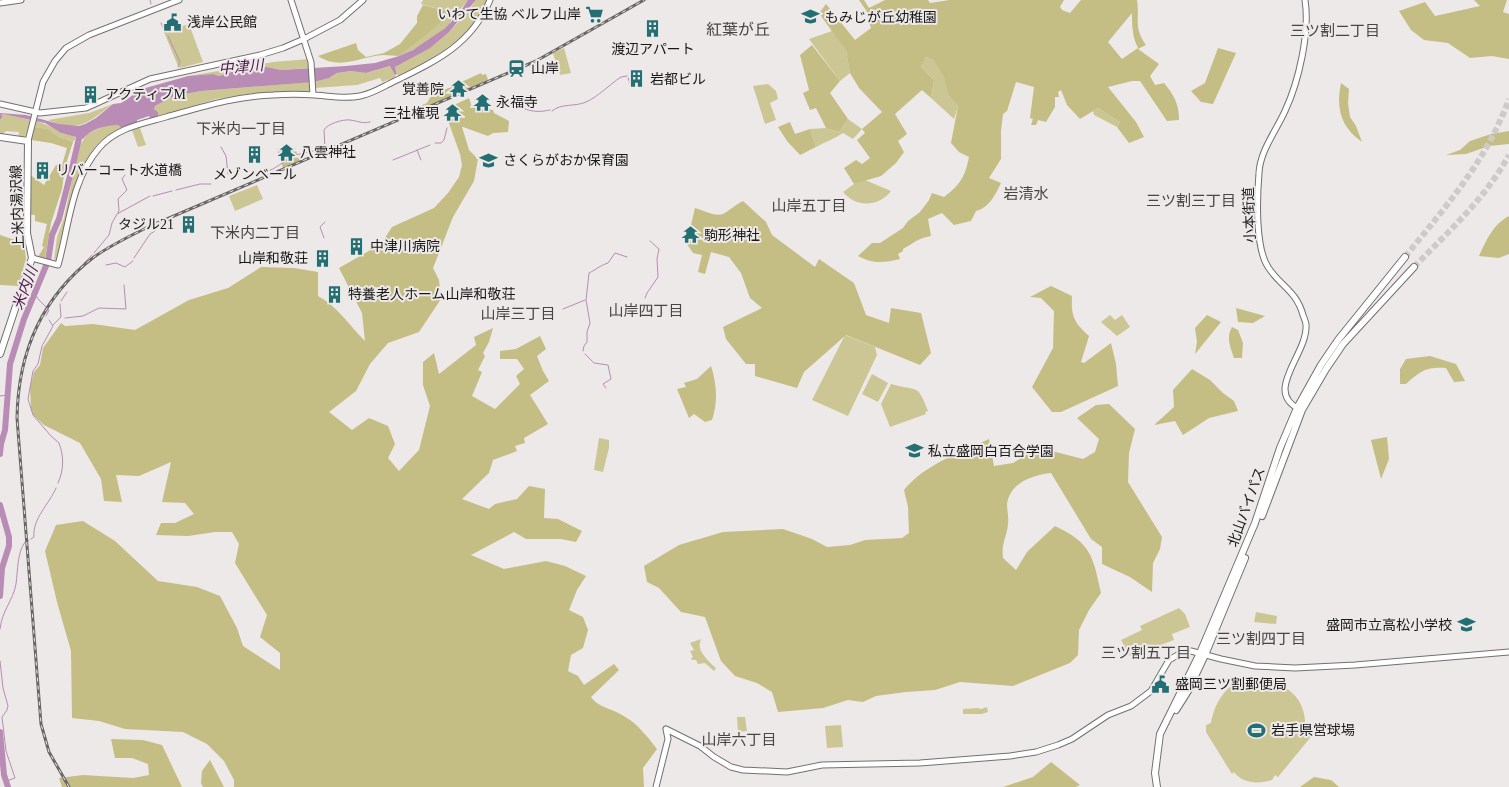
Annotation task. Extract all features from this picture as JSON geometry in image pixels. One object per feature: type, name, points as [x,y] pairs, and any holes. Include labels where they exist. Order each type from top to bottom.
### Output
[{"type":"main road","points":[[0,137],[28,141]]},
{"type":"main road","name":"上米内湯沢線","points":[[0,354],[35,259],[27,233],[28,141]]},
{"type":"main road","name":"北山バイパス","points":[[1161,787],[1158,764],[1164,733],[1188,691],[1255,523],[1280,448],[1321,365],[1338,340],[1405,257]]},
{"type":"main road","name":"北山バイパス","points":[[1299,409],[1343,344],[1414,267]]},
{"type":"main road","name":"北山バイパス","points":[[1156,787],[1155,773],[1160,734],[1203,654]]},
{"type":"street","points":[[0,3],[21,0]]},
{"type":"street","points":[[28,141],[41,89],[55,61],[66,48],[89,35],[179,0]]},
{"type":"street","points":[[291,0],[310,59],[313,93]]},
{"type":"street","points":[[0,104],[35,115],[86,108],[150,79],[260,55],[304,39],[340,20],[363,0]]},
{"type":"street","points":[[35,259],[58,265],[73,202],[82,177],[97,150],[109,138],[125,129],[218,102],[270,95],[313,93],[351,97],[363,96],[423,67],[461,43],[477,26],[490,0]]},
{"type":"street","name":"小本街道","points":[[1299,409],[1290,403],[1284,395],[1283,387],[1302,347],[1306,326],[1299,303],[1288,288],[1275,277],[1266,265],[1260,248],[1258,228],[1259,171],[1266,148],[1290,99],[1306,33],[1305,0]]},
{"type":"street","points":[[656,787],[668,739],[666,729],[700,746],[731,767],[743,770],[787,772],[822,765],[896,765],[1010,756],[1036,752],[1058,745],[1072,739],[1109,714],[1131,706],[1148,694],[1169,660],[1181,653],[1192,651],[1255,666],[1295,668],[1509,652]]},
{"type":"shaded area","points":[[423,0],[468,0],[454,15],[449,24],[438,34],[399,56],[428,34],[450,12],[421,4]]},
{"type":"shaded area","name":"中津川","points":[[468,0],[476,0],[449,32],[430,48],[395,67],[397,74],[395,75],[390,66],[366,73],[351,71],[337,73],[329,78],[314,82],[201,91],[174,96],[155,106],[154,109],[158,112],[158,116],[150,118],[149,116],[121,128],[118,125],[99,128],[83,139],[61,133],[45,123],[3,114],[0,120],[0,113],[26,115],[59,124],[79,126],[96,118],[113,104],[121,103],[142,89],[188,76],[213,74],[219,76],[250,68],[267,67],[281,70],[375,63],[413,50],[444,29],[452,21],[454,14],[462,9]]},
{"type":"shaded area","points":[[476,0],[487,0],[480,14],[461,36],[438,54],[398,76],[395,67],[440,39],[458,22]]},
{"type":"shaded area","points":[[859,0],[864,0],[869,8],[885,0],[928,0],[930,3],[950,0],[1064,0],[1060,7],[1062,10],[1070,13],[1081,0],[1137,0],[1138,28],[1146,45],[1138,49],[1159,64],[1150,76],[1155,85],[1164,83],[1171,92],[1177,104],[1179,120],[1167,121],[1140,81],[1132,81],[1108,87],[1136,122],[1144,137],[1129,143],[1117,127],[1120,122],[1098,108],[1080,119],[1067,105],[1061,90],[1058,92],[1059,97],[1055,97],[1055,107],[1046,122],[1038,120],[1036,125],[1031,125],[1033,119],[1030,118],[1034,87],[1016,82],[1007,111],[1003,114],[1001,159],[989,178],[1001,183],[992,200],[985,207],[976,211],[971,221],[954,225],[942,213],[928,219],[931,236],[919,239],[903,249],[898,254],[900,259],[874,262],[858,256],[872,243],[880,243],[903,228],[908,221],[920,212],[932,193],[944,197],[950,193],[961,180],[969,157],[959,152],[951,143],[958,106],[948,95],[944,76],[933,60],[926,57],[921,67],[934,80],[931,98],[922,90],[895,114],[907,134],[898,141],[904,152],[896,163],[881,176],[854,184],[844,168],[856,160],[862,164],[870,158],[857,140],[865,133],[862,129],[882,112],[859,88],[850,73],[846,51],[820,12],[826,4],[855,40],[871,28],[869,22],[872,19]],"holes":[[[1132,13],[1133,35],[1138,48],[1122,59],[1108,42]]]},
{"type":"shaded area","points":[[1474,0],[1507,0],[1503,12],[1509,14],[1509,59],[1492,56],[1470,58],[1448,43],[1424,40],[1411,30],[1399,11],[1425,2],[1435,16],[1480,6]]},
{"type":"shaded area","points":[[423,5],[451,12],[428,34],[399,56],[375,56],[342,63],[326,60],[318,56],[356,43],[358,50],[366,57],[384,53],[400,44],[417,23],[417,16]]},
{"type":"shaded area","points":[[189,24],[203,62],[180,68],[164,32]]},
{"type":"shaded area","points":[[832,31],[846,51],[850,73],[840,81],[809,39]]},
{"type":"shaded area","points":[[812,45],[840,81],[830,93],[848,119],[839,132],[826,128],[816,108],[810,110],[803,93],[809,90],[800,55]]},
{"type":"shaded area","points":[[564,48],[571,73],[560,75],[553,53]]},
{"type":"shaded area","points":[[1218,48],[1236,53],[1213,104],[1201,102],[1191,91],[1205,83]]},
{"type":"shaded area","points":[[926,57],[933,60],[945,76],[948,95],[958,106],[954,119],[931,98],[934,80],[921,67]]},
{"type":"shaded area","points":[[309,59],[310,68],[281,70],[267,67],[250,68],[219,76],[213,74],[188,76],[273,62]]},
{"type":"shaded area","points":[[391,66],[396,77],[382,82],[380,78],[357,85],[314,88],[314,82],[331,77],[337,73],[351,71],[366,73]]},
{"type":"shaded area","points":[[481,73],[482,75],[486,74],[488,80],[424,109],[422,105],[427,103],[431,96]]},
{"type":"shaded area","points":[[311,82],[309,91],[247,94],[216,99],[158,116],[158,112],[154,109],[155,106],[174,96],[201,91]]},
{"type":"shaded area","points":[[1341,83],[1349,89],[1350,117],[1356,126],[1362,142],[1349,130],[1341,116],[1339,100]]},
{"type":"shaded area","points":[[768,84],[776,91],[778,99],[770,103],[776,120],[765,124],[753,86]]},
{"type":"shaded area","points":[[469,98],[472,107],[493,110],[494,113],[509,121],[508,132],[493,133],[488,136],[462,127],[469,150],[478,159],[474,181],[453,217],[433,268],[439,280],[441,299],[419,332],[388,343],[370,364],[356,391],[329,412],[352,430],[369,418],[388,426],[395,444],[388,458],[399,471],[419,450],[430,406],[423,385],[423,362],[434,353],[439,374],[476,345],[474,337],[493,328],[483,353],[485,356],[478,370],[482,372],[472,396],[495,409],[520,384],[516,376],[524,369],[517,359],[500,359],[500,351],[516,349],[540,336],[546,349],[537,356],[549,381],[530,395],[548,424],[524,438],[525,443],[515,446],[517,451],[493,460],[489,473],[462,499],[489,509],[495,504],[517,499],[529,486],[545,489],[544,518],[558,519],[582,531],[576,542],[561,539],[526,539],[514,532],[471,555],[504,569],[546,561],[565,566],[586,576],[577,590],[569,610],[583,617],[588,630],[583,648],[571,655],[568,671],[578,676],[584,685],[614,664],[619,670],[591,697],[605,708],[627,718],[637,726],[657,749],[643,768],[644,787],[234,787],[234,780],[224,761],[207,744],[183,732],[125,729],[99,721],[72,718],[71,651],[45,551],[56,525],[83,521],[115,541],[158,581],[197,587],[220,596],[237,628],[243,646],[280,670],[280,653],[260,637],[267,615],[235,563],[239,544],[232,532],[215,532],[188,536],[156,535],[161,523],[175,523],[194,514],[185,503],[162,502],[171,462],[139,476],[116,475],[122,502],[104,501],[101,479],[80,443],[44,425],[34,416],[31,409],[30,387],[34,372],[40,365],[43,348],[61,323],[65,326],[93,324],[135,330],[189,300],[228,288],[261,267],[294,268],[318,272],[318,296],[337,310],[365,341],[362,313],[339,268],[381,244],[392,227],[434,208],[448,193],[459,177],[462,165],[446,115],[454,105]]},
{"type":"shaded area","points":[[113,104],[84,124],[76,126],[68,126],[48,120],[89,113]]},
{"type":"shaded area","points":[[1098,108],[1120,122],[1117,127],[1094,115],[1093,111]]},
{"type":"shaded area","points":[[3,114],[30,120],[26,135],[18,138],[19,132],[6,131],[0,134],[0,120]]},
{"type":"shaded area","points":[[848,119],[862,129],[853,139],[843,133],[816,147],[810,129],[826,128],[839,132]]},
{"type":"shaded area","points":[[36,121],[76,138],[73,142],[59,137],[48,129],[34,127]]},
{"type":"shaded area","points":[[790,122],[795,134],[810,129],[816,147],[800,155],[787,141],[778,127]]},
{"type":"shaded area","points":[[107,125],[118,125],[121,128],[96,146],[88,157],[76,184],[57,259],[54,260],[57,237],[64,218],[79,147],[87,134]]},
{"type":"shaded area","points":[[34,127],[48,129],[59,137],[73,142],[65,167],[62,189],[51,223],[45,258],[38,257],[44,247],[42,246],[47,224],[35,221],[35,215],[30,215],[29,174],[44,185],[56,165],[62,165],[67,148],[31,140]]},
{"type":"shaded area","points":[[140,128],[146,145],[138,147],[132,130]]},
{"type":"shaded area","points":[[1509,131],[1509,144],[1489,146],[1466,154],[1446,155],[1460,150],[1470,141],[1491,134]]},
{"type":"shaded area","points":[[284,147],[285,155],[289,153],[288,150],[295,148],[300,161],[283,168],[277,149]]},
{"type":"shaded area","points":[[865,180],[891,191],[874,203],[854,201],[843,192],[854,184]]},
{"type":"shaded area","points":[[257,185],[263,199],[235,211],[229,196]]},
{"type":"shaded area","points":[[743,201],[766,222],[772,235],[815,267],[819,259],[854,283],[866,315],[889,323],[891,308],[921,313],[931,353],[920,365],[846,335],[804,372],[797,388],[755,376],[755,364],[746,364],[726,339],[723,327],[762,308],[750,298],[741,273],[729,257],[711,252],[705,274],[698,272],[702,255],[693,253],[683,238],[691,225],[695,208],[720,215]]},
{"type":"shaded area","points":[[1509,216],[1509,254],[1499,258],[1479,256],[1494,228]]},
{"type":"shaded area","points":[[0,235],[24,243],[26,259],[18,286],[0,285]]},
{"type":"shaded area","points":[[1051,286],[1072,296],[1074,319],[1089,336],[1081,362],[1084,363],[1111,343],[1116,364],[1118,386],[1061,412],[1052,412],[1032,387],[1053,348],[1054,311],[1041,298],[1030,297]]},
{"type":"shaded area","points":[[1236,308],[1265,316],[1253,323],[1238,322]]},
{"type":"shaded area","points":[[1110,315],[1115,320],[1122,315],[1130,327],[1117,336],[1101,322]]},
{"type":"shaded area","points":[[1207,315],[1221,322],[1195,354],[1197,342],[1195,328]]},
{"type":"shaded area","points":[[1232,327],[1238,330],[1243,343],[1242,358],[1234,358],[1231,350],[1229,338]]},
{"type":"shaded area","points":[[845,335],[875,347],[877,355],[848,416],[812,400]]},
{"type":"shaded area","points":[[1430,356],[1456,364],[1465,381],[1454,382],[1446,368],[1433,368],[1424,371],[1406,384],[1400,384],[1400,369],[1406,359]]},
{"type":"shaded area","points":[[711,366],[716,393],[712,420],[705,422],[694,414],[689,418],[677,389],[686,387],[684,383],[697,379]]},
{"type":"shaded area","points":[[1192,369],[1210,380],[1234,401],[1238,411],[1209,418],[1183,435],[1175,421],[1154,425],[1174,407],[1173,390]]},
{"type":"shaded area","points":[[872,374],[888,383],[878,402],[862,394]]},
{"type":"shaded area","points":[[891,384],[912,388],[919,392],[928,411],[925,412],[926,414],[890,427],[881,404]]},
{"type":"shaded area","points":[[1109,404],[1135,429],[1129,453],[1128,482],[1162,537],[1160,549],[1153,563],[1152,592],[1130,577],[1102,564],[1102,547],[1091,539],[1051,473],[1030,478],[1017,485],[1012,491],[1007,504],[1008,521],[1003,558],[1016,570],[1027,552],[1055,526],[1076,538],[1088,552],[1096,569],[1101,593],[1089,610],[1079,630],[1078,655],[1070,663],[1013,686],[960,682],[935,690],[876,696],[863,702],[848,700],[823,708],[778,712],[772,692],[757,683],[735,676],[721,661],[705,617],[681,612],[659,588],[647,582],[644,566],[679,545],[723,532],[783,529],[812,539],[827,547],[850,545],[865,540],[902,538],[909,533],[908,507],[904,490],[912,481],[932,466],[989,439],[994,466],[1013,463],[1034,450],[1048,450],[1083,459],[1095,452],[1099,439],[1077,418],[1096,405]]},
{"type":"shaded area","points":[[1387,437],[1389,459],[1381,479],[1371,440]]},
{"type":"shaded area","points":[[599,438],[609,440],[603,472],[594,470]]},
{"type":"shaded area","points":[[1179,608],[1185,614],[1190,627],[1172,634],[1174,640],[1130,656],[1121,640],[1142,630],[1140,626]]},
{"type":"shaded area","points":[[1256,612],[1277,616],[1276,624],[1254,622]]},
{"type":"shaded area","points":[[701,639],[701,650],[716,668],[714,671],[705,663],[698,664],[696,660],[691,658],[693,657],[690,651],[694,650],[690,643]]},
{"type":"shaded area","name":"岩手県営球場","points":[[1248,679],[1269,679],[1285,687],[1301,704],[1305,719],[1305,729],[1311,731],[1310,738],[1278,777],[1275,775],[1272,780],[1261,782],[1246,781],[1234,772],[1232,774],[1206,732],[1206,725],[1211,723],[1218,703],[1232,686]]},
{"type":"shaded area","points":[[987,707],[988,712],[982,714],[963,714],[963,709]]},
{"type":"shaded area","points":[[737,717],[745,717],[747,731],[738,732]]},
{"type":"shaded area","points":[[841,725],[843,747],[827,748],[825,726]]},
{"type":"shaded area","points":[[111,739],[143,740],[162,745],[182,787],[62,787],[59,778],[83,775],[133,778],[149,775],[148,764],[132,758],[115,758]]},
{"type":"shaded area","points":[[210,760],[224,787],[203,787],[201,783],[202,771]]},
{"type":"shaded area","points":[[1051,762],[1080,785],[1076,787],[1003,787],[1033,777]]},
{"type":"shaded area","points":[[1314,777],[1331,780],[1339,787],[1300,787]]},
{"type":"waterway","points":[[150,0],[151,4]]},
{"type":"waterway","points":[[161,23],[165,32]]},
{"type":"waterway","points":[[168,36],[180,62],[178,67]]},
{"type":"waterway","points":[[552,111],[560,107],[586,102],[621,77],[627,76]]},
{"type":"waterway","points":[[628,78],[631,86]]},
{"type":"waterway","points":[[501,96],[518,106],[530,110],[550,110]]},
{"type":"waterway","points":[[325,149],[324,130],[328,126],[347,120],[362,123],[370,122]]},
{"type":"waterway","points":[[435,143],[441,143],[444,140],[447,128]]},
{"type":"waterway","name":"米内川","points":[[0,454],[5,430],[10,364],[24,319],[48,261],[52,235],[59,219],[79,138],[79,131]]},
{"type":"waterway","points":[[393,160],[430,145]]},
{"type":"waterway","points":[[221,147],[226,156],[228,174]]},
{"type":"waterway","points":[[265,176],[265,172],[295,155],[323,149]]},
{"type":"waterway","points":[[417,150],[421,160]]},
{"type":"waterway","points":[[118,213],[118,199],[127,190],[122,179],[125,175]]},
{"type":"waterway","points":[[176,190],[200,184],[211,184]]},
{"type":"waterway","points":[[153,196],[172,191]]},
{"type":"waterway","points":[[94,253],[109,235],[117,214],[150,196]]},
{"type":"waterway","points":[[324,238],[320,227],[325,222]]},
{"type":"waterway","points":[[134,258],[150,234],[155,231],[154,229],[162,225]]},
{"type":"waterway","points":[[645,298],[658,277],[657,259],[659,249],[650,241]]},
{"type":"waterway","points":[[583,351],[587,342],[587,332],[590,323],[586,300],[589,273],[608,263],[615,253],[627,257]]},
{"type":"waterway","points":[[84,263],[92,255]]},
{"type":"waterway","points":[[106,265],[116,263],[125,267],[133,261]]},
{"type":"waterway","points":[[65,318],[83,316],[99,308],[126,309],[124,285]]},
{"type":"waterway","points":[[61,301],[67,292]]},
{"type":"waterway","points":[[35,293],[46,307]]},
{"type":"waterway","points":[[563,309],[585,300]]},
{"type":"waterway","points":[[53,325],[61,317],[60,304]]},
{"type":"waterway","points":[[46,316],[49,310],[47,309]]},
{"type":"waterway","points":[[49,320],[53,326],[42,346],[38,364],[33,371],[28,399],[33,415],[59,443],[63,463],[58,483]]},
{"type":"waterway","points":[[585,354],[594,363],[608,365],[611,379],[603,384],[606,388]]},
{"type":"waterway","points":[[0,396],[7,395]]},
{"type":"waterway","points":[[31,539],[34,537],[38,518],[56,488]]},
{"type":"waterway","name":"米内川","points":[[0,505],[9,537],[9,546],[2,568],[0,596]]},
{"type":"waterway","points":[[0,629],[3,616],[15,590],[19,556],[25,542]]},
{"type":"waterway","points":[[0,661],[3,688],[8,706],[2,717],[6,751],[15,778],[9,780],[7,784]]},
{"type":"waterway","name":"米内川","points":[[0,732],[4,775],[8,787]]},
{"type":"tunnel","points":[[1405,257],[1450,201],[1477,163],[1500,122],[1509,99]]},
{"type":"tunnel","points":[[1414,267],[1478,200],[1509,155]]},
{"type":"railway","points":[[69,787],[49,752],[41,724],[17,418],[18,394],[28,349],[36,328],[60,290],[94,257],[148,227],[536,61],[644,0]]},
{"type":"place","name":"いわて生協 ベルフ山岸","points":[[595,14]]},
{"type":"place","name":"もみじが丘幼稚園","points":[[811,17]]},
{"type":"place","name":"浅岸公民館","points":[[173,22]]},
{"type":"place","name":"渡辺アパート","points":[[653,29]]},
{"type":"place","name":"山岸","points":[[517,68]]},
{"type":"place","name":"岩都ビル","points":[[636,79]]},
{"type":"place","name":"覚善院","points":[[458,89]]},
{"type":"place","name":"アクティブM","points":[[91,94]]},
{"type":"place","name":"永福寺","points":[[482,102]]},
{"type":"place","name":"三社権現","points":[[453,113]]},
{"type":"place","name":"八雲神社","points":[[286,152]]},
{"type":"place","name":"メゾンベール","points":[[255,154]]},
{"type":"place","name":"さくらがおか保育園","points":[[489,160]]},
{"type":"place","name":"リバーコート水道橋","points":[[42,170]]},
{"type":"place","name":"タジル21","points":[[188,224]]},
{"type":"place","name":"駒形神社","points":[[690,235]]},
{"type":"place","name":"中津川病院","points":[[356,246]]},
{"type":"place","name":"山岸和敬荘","points":[[322,258]]},
{"type":"place","name":"特養老人ホーム山岸和敬荘","points":[[334,294]]},
{"type":"place","name":"私立盛岡白百合学園","points":[[914,451]]},
{"type":"place","name":"盛岡市立高松小学校","points":[[1466,625]]},
{"type":"place","name":"盛岡三ツ割郵便局","points":[[1161,684]]},
{"type":"place","name":"岩手県営球場","points":[[1257,730]]},
{"type":"district","name":"紅葉が丘","points":[[738,29]]},
{"type":"district","name":"三ツ割二丁目","points":[[1335,31]]},
{"type":"district","name":"下米内一丁目","points":[[241,129]]},
{"type":"district","name":"岩清水","points":[[1026,194]]},
{"type":"district","name":"三ツ割三丁目","points":[[1191,201]]},
{"type":"district","name":"山岸五丁目","points":[[809,206]]},
{"type":"district","name":"下米内二丁目","points":[[255,233]]},
{"type":"district","name":"山岸四丁目","points":[[646,311]]},
{"type":"district","name":"山岸三丁目","points":[[518,314]]},
{"type":"district","name":"三ツ割四丁目","points":[[1261,639]]},
{"type":"district","name":"三ツ割五丁目","points":[[1146,653]]},
{"type":"district","name":"山岸六丁目","points":[[739,740]]}]
